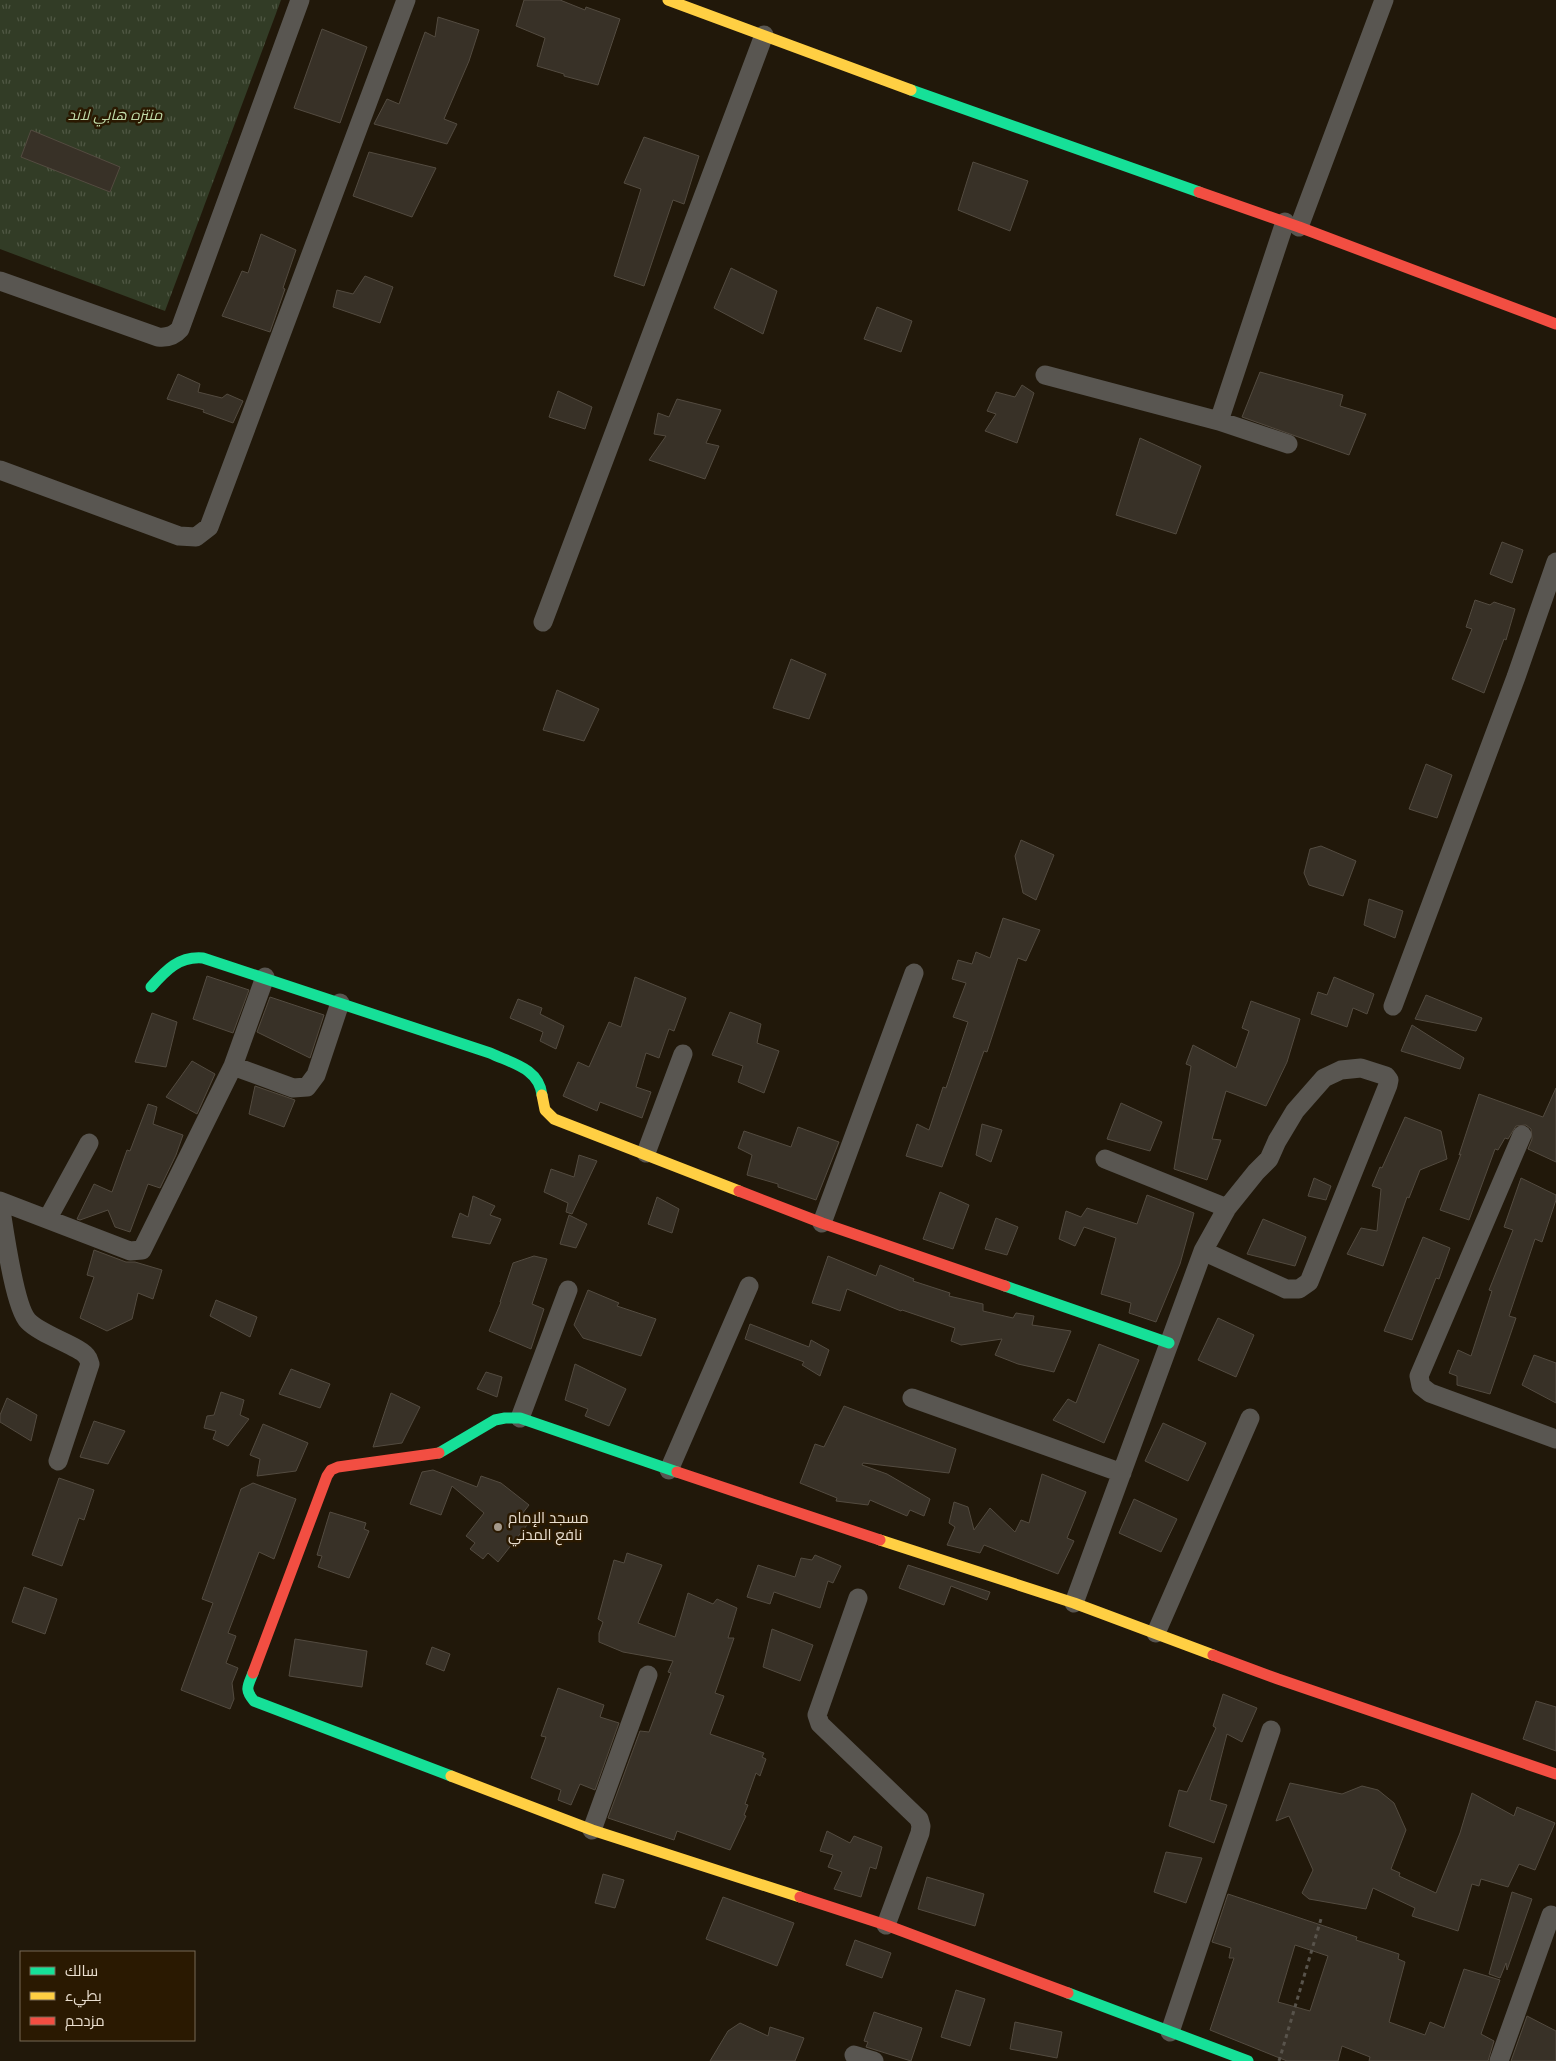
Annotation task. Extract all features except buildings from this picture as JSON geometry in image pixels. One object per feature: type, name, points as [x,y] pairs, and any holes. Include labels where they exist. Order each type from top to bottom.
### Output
[{"type":"street","points":[[0,281],[158,337],[164,338],[176,334],[180,329],[300,0]]},
{"type":"street","points":[[0,470],[180,536],[196,537],[209,527],[406,0]]},
{"type":"street","points":[[668,0],[947,103],[1292,224],[1556,324]]},
{"type":"street","points":[[1219,421],[1292,224],[1384,0]]},
{"type":"street","points":[[543,622],[764,35]]},
{"type":"street","points":[[1045,376],[1219,421],[1288,444]]},
{"type":"street","points":[[1392,1006],[1516,677],[1556,562]]},
{"type":"street","points":[[150,987],[167,969],[181,958],[193,956],[265,977],[490,1053],[532,1072],[538,1079],[543,1106],[547,1114],[554,1119],[646,1153],[822,1223],[1169,1343]]},
{"type":"street","points":[[822,1223],[914,973]]},
{"type":"street","points":[[58,1461],[90,1364],[82,1352],[49,1336],[27,1320],[20,1307],[15,1286],[0,1202],[48,1218],[130,1251],[142,1250],[233,1066],[265,977]]},
{"type":"street","points":[[233,1066],[293,1088],[307,1087],[312,1083],[316,1075],[340,1003]]},
{"type":"street","points":[[646,1153],[683,1054]]},
{"type":"street","points":[[1074,1603],[1203,1251],[1227,1208],[1269,1159],[1277,1141],[1295,1111],[1324,1078],[1341,1070],[1361,1068],[1386,1076],[1389,1080],[1388,1085],[1309,1282],[1299,1289],[1286,1289],[1203,1251]]},
{"type":"street","points":[[1522,1135],[1419,1376],[1421,1386],[1430,1393],[1556,1439]]},
{"type":"street","points":[[48,1218],[89,1142]]},
{"type":"street","points":[[1105,1159],[1227,1208]]},
{"type":"street","points":[[669,1470],[749,1286]]},
{"type":"street","points":[[520,1418],[568,1290]]},
{"type":"street","points":[[912,1398],[1122,1473]]},
{"type":"street","points":[[1248,2061],[886,1926],[592,1830],[254,1701],[248,1694],[247,1688],[327,1476],[331,1470],[436,1454],[447,1450],[489,1424],[503,1418],[520,1418],[669,1470],[1074,1603],[1278,1679],[1556,1774]]},
{"type":"street","points":[[1156,1634],[1250,1418]]},
{"type":"street","points":[[858,1598],[816,1715],[820,1724],[918,1819],[921,1826],[886,1926]]},
{"type":"street","points":[[592,1830],[648,1675]]},
{"type":"street","points":[[1170,2032],[1271,1730]]},
{"type":"street","points":[[1499,2061],[1551,1915]]},
{"type":"street","points":[[854,2055],[874,2061]]},
{"type":"path","points":[[1279,2061],[1321,1919]]},
{"type":"green space","name":"منتزه هابي لاند","points":[[0,0],[281,0],[165,311],[0,249]]},
{"type":"traffic: fast","points":[[911,90],[1199,192]]},
{"type":"traffic: fast","points":[[151,987],[174,965],[187,959],[203,958],[490,1053],[530,1072],[536,1078],[542,1095]]},
{"type":"traffic: fast","points":[[1005,1286],[1169,1343]]},
{"type":"traffic: fast","points":[[439,1453],[495,1420],[520,1418],[677,1472]]},
{"type":"traffic: fast","points":[[253,1673],[248,1684],[248,1690],[254,1701],[451,1776]]},
{"type":"traffic: fast","points":[[1068,1993],[1248,2061]]},
{"type":"traffic: slow","points":[[668,0],[911,90]]},
{"type":"traffic: slow","points":[[542,1095],[545,1110],[554,1119],[739,1191]]},
{"type":"traffic: slow","points":[[880,1540],[1074,1603],[1213,1655]]},
{"type":"traffic: slow","points":[[451,1776],[592,1830],[800,1897]]},
{"type":"traffic: jam","points":[[1199,192],[1299,227],[1556,324]]},
{"type":"traffic: jam","points":[[739,1191],[822,1223],[1005,1286]]},
{"type":"traffic: jam","points":[[253,1673],[327,1476],[331,1470],[338,1467],[439,1453]]},
{"type":"traffic: jam","points":[[677,1472],[880,1540]]},
{"type":"traffic: jam","points":[[1213,1655],[1556,1774]]},
{"type":"traffic: jam","points":[[800,1897],[886,1925],[1068,1993]]},
{"type":"place","name":"مسجد الإمام نافع المدني","points":[[498,1527]]}]
